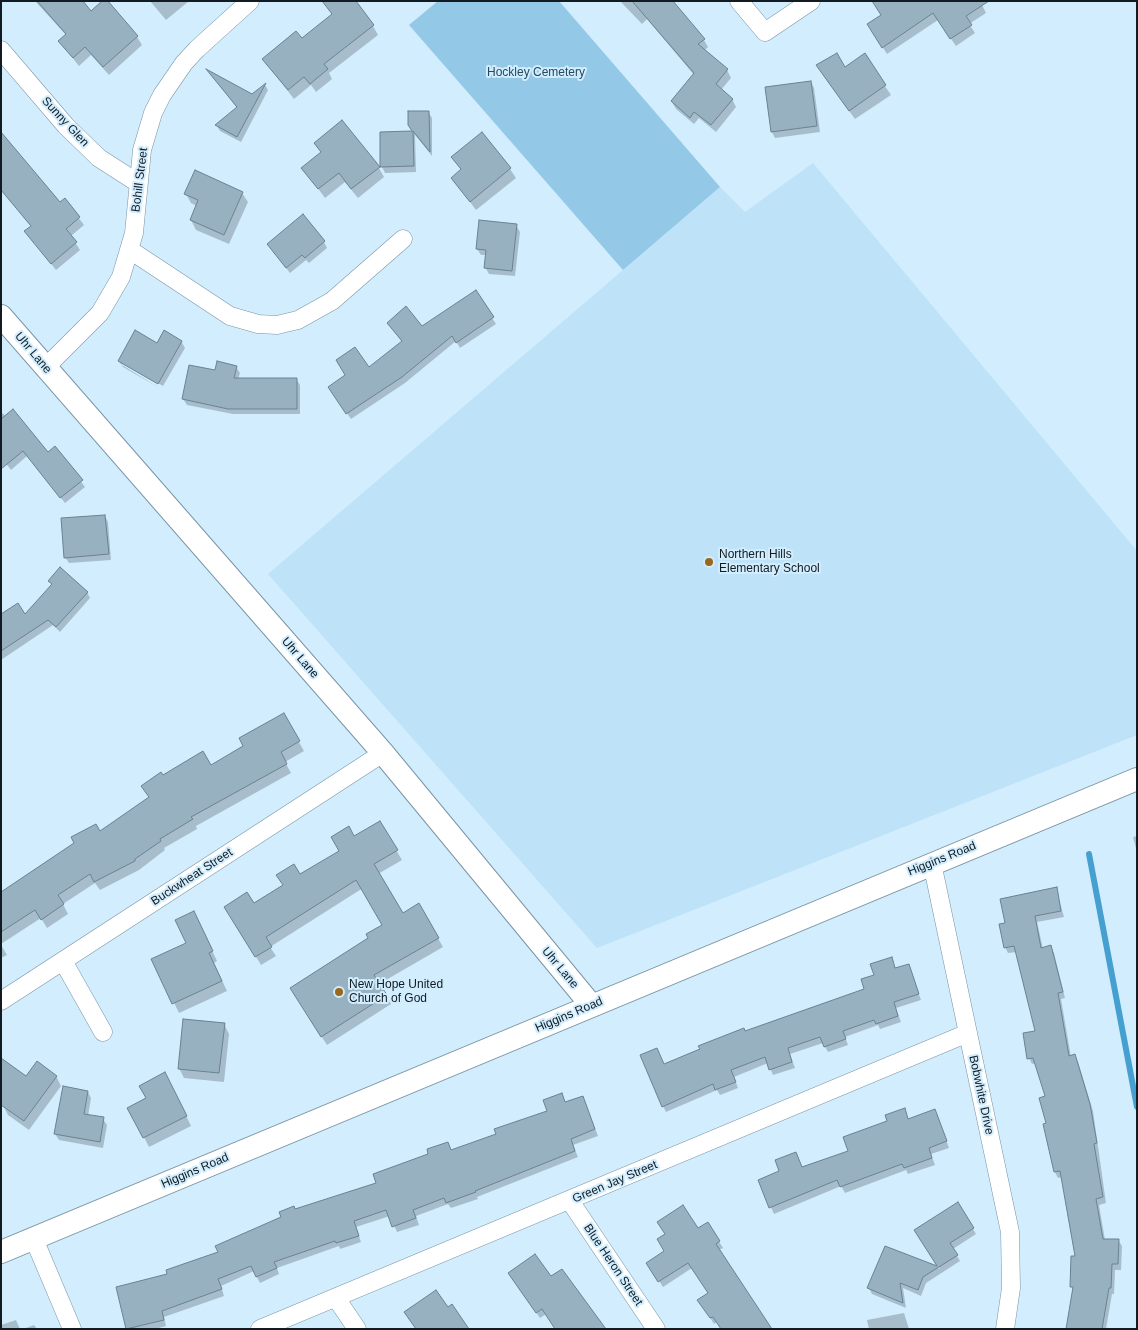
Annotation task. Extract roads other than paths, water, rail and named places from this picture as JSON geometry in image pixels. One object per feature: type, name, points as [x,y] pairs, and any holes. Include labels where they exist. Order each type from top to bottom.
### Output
[{"type":"street","name":"Bohill Street","points":[[46,368],[100,314],[121,277],[130,250],[138,183],[147,131],[162,95],[184,63],[250,1]]},
{"type":"street","points":[[739,1],[765,32],[811,1]]},
{"type":"street","name":"Sunny Glen","points":[[1,50],[73,133],[99,158],[138,183]]},
{"type":"street","points":[[130,250],[230,316],[258,324],[277,325],[298,320],[332,301],[403,239]]},
{"type":"street","name":"Uhr Lane","points":[[1,316],[383,753],[592,1006]]},
{"type":"street","name":"Buckwheat Street","points":[[1,1001],[383,753]]},
{"type":"street","name":"Higgins Road","points":[[1,1252],[1137,779]]},
{"type":"street","name":"Bobwhite Drive","points":[[932,863],[1010,1232],[1011,1288],[1005,1329]]},
{"type":"street","points":[[64,961],[103,1032]]},
{"type":"street","name":"Green Jay Street","points":[[260,1329],[968,1033]]},
{"type":"street","name":"Blue Heron Street","points":[[570,1201],[656,1329]]},
{"type":"street","points":[[34,1238],[72,1329]]},
{"type":"street","points":[[336,1298],[357,1329]]},
{"type":"waterway","points":[[1089,854],[1137,1107]]},
{"type":"place","name":"Northern Hills Elementary School","points":[[709,562]]},
{"type":"place","name":"New Hope United Church of God","points":[[339,992]]},
{"type":"park label","name":"Hockley Cemetery","points":[[536,73]]}]
